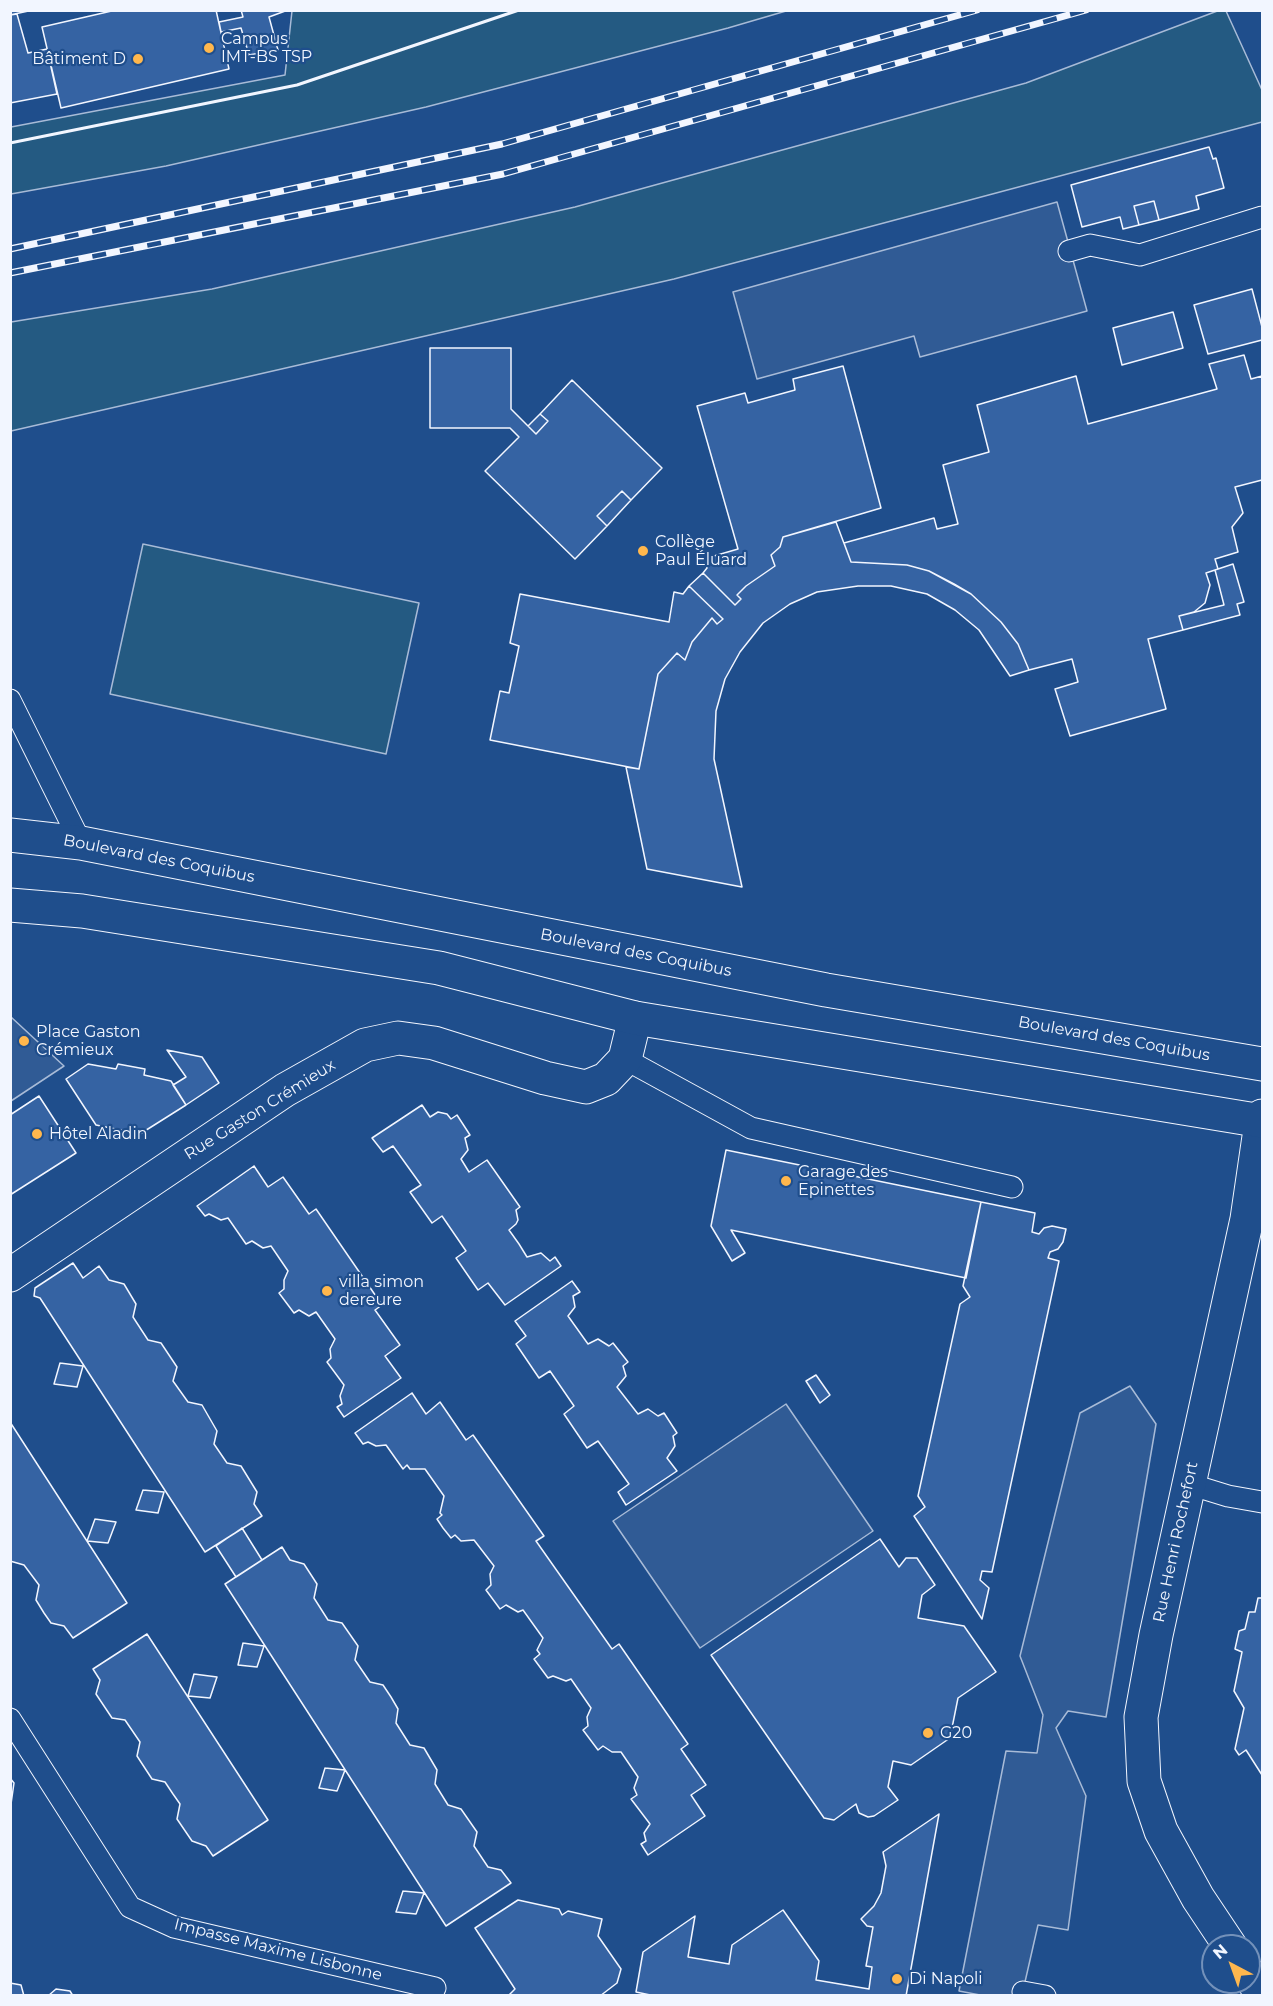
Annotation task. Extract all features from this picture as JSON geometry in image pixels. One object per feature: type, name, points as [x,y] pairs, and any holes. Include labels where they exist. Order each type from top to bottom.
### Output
[{"type":"main road","name":"Boulevard des Coquibus","points":[[10,835],[81,843],[826,990],[1263,1064]]},
{"type":"main road","points":[[10,905],[82,911],[439,968],[635,1018],[1262,1120]]},
{"type":"main road","points":[[625,1059],[635,1018]]},
{"type":"main road","name":"Rue Gaston Crémieux","points":[[10,1275],[285,1090],[365,1045],[398,1038],[434,1043],[545,1078],[586,1087],[606,1079],[625,1059]]},
{"type":"main road","name":"Rue Henri Rochefort","points":[[1222,1934],[1198,1898],[1161,1831],[1144,1781],[1141,1717],[1245,1230],[1262,1120]]},
{"type":"lane","points":[[1069,251],[1090,245],[1140,255],[1263,217]]},
{"type":"lane","points":[[10,700],[81,843]]},
{"type":"lane","points":[[625,1059],[751,1128],[1012,1187]]},
{"type":"lane","points":[[1189,1484],[1228,1496],[1263,1502]]},
{"type":"lane","name":"Impasse Maxime Lisbonne","points":[[10,1719],[130,1907],[174,1927],[435,1988]]},
{"type":"lane","points":[[1023,1992],[1045,1995]]},
{"type":"shaded area","points":[[292,10],[786,11],[426,107],[166,166],[11,194],[11,127],[285,75]]},
{"type":"shaded area","points":[[1220,10],[1226,11],[1262,90],[1262,122],[674,279],[11,431],[11,322],[212,289],[575,207],[1026,83]]},
{"type":"shaded area","points":[[1057,202],[1087,311],[920,357],[914,336],[757,379],[733,292]]},
{"type":"shaded area","points":[[143,544],[419,603],[386,754],[110,694]]},
{"type":"shaded area","name":"Place Gaston Crémieux","points":[[11,1017],[64,1066],[10,1101]]},
{"type":"shaded area","points":[[1130,1386],[1156,1424],[1106,1717],[1068,1711],[1056,1728],[1086,1796],[1068,1930],[1038,1925],[1022,1995],[980,1995],[959,1991],[1006,1751],[1037,1753],[1043,1715],[1020,1656],[1080,1413]]},
{"type":"shaded area","points":[[786,1404],[873,1531],[700,1648],[613,1521]]},
{"type":"building","points":[[10,10],[33,10],[10,15]]},
{"type":"building","name":"Bâtiment D","points":[[116,10],[216,10],[229,69],[61,108],[42,27]]},
{"type":"building","points":[[241,10],[288,10],[269,17],[278,50],[249,55],[241,28],[221,32],[219,22],[243,17]]},
{"type":"building","points":[[17,14],[28,53],[47,49],[57,94],[10,103],[10,15]]},
{"type":"building","points":[[1209,147],[1213,159],[1216,158],[1224,188],[1196,196],[1199,209],[1159,220],[1154,201],[1134,206],[1139,225],[1123,229],[1120,217],[1082,227],[1071,185]]},
{"type":"building","points":[[1154,201],[1159,220],[1139,225],[1134,206]]},
{"type":"building","points":[[1252,289],[1262,327],[1262,340],[1208,354],[1194,305]]},
{"type":"building","points":[[1173,312],[1183,348],[1122,365],[1113,328]]},
{"type":"building","points":[[430,348],[511,348],[511,409],[536,434],[548,421],[540,414],[572,380],[662,468],[631,500],[622,491],[597,516],[607,526],[575,559],[485,471],[519,437],[510,428],[430,428]]},
{"type":"building","points":[[1244,355],[1251,379],[1262,376],[1262,480],[1235,487],[1243,513],[1232,527],[1238,552],[1215,559],[1218,569],[1206,573],[1210,585],[1205,603],[1194,612],[1179,616],[1183,630],[1148,639],[1166,709],[1070,736],[1055,689],[1078,682],[1072,659],[1029,670],[1018,644],[1001,622],[971,594],[929,571],[907,565],[851,562],[844,543],[934,518],[937,529],[958,524],[943,465],[989,452],[977,405],[1076,376],[1088,424],[1217,389],[1209,364]]},
{"type":"building","points":[[843,366],[881,508],[783,537],[780,547],[771,555],[775,566],[746,586],[737,595],[741,599],[735,605],[703,573],[707,568],[707,558],[738,549],[697,406],[745,393],[748,403],[795,390],[793,379]]},
{"type":"building","points":[[540,414],[548,421],[536,434],[528,426]]},
{"type":"building","points":[[622,491],[631,500],[607,526],[597,516]]},
{"type":"building","points":[[836,522],[851,562],[907,565],[929,571],[971,594],[1001,622],[1018,644],[1029,670],[1010,676],[979,630],[955,610],[927,594],[891,586],[858,586],[817,592],[790,604],[763,623],[740,652],[725,679],[716,711],[714,759],[742,887],[647,869],[626,767],[639,769],[658,674],[677,653],[685,660],[692,642],[712,618],[717,624],[723,619],[689,586],[703,573],[735,605],[741,599],[737,595],[746,586],[775,566],[771,555],[780,547],[783,537]]},
{"type":"building","points":[[1233,564],[1244,602],[1237,604],[1240,615],[1183,630],[1179,616],[1224,605],[1215,570]]},
{"type":"building","points":[[689,586],[723,619],[717,624],[712,618],[692,642],[685,660],[677,653],[658,674],[639,769],[490,740],[500,691],[509,693],[519,646],[510,643],[520,594],[669,622],[674,592],[683,594]]},
{"type":"building","points":[[167,1050],[202,1057],[219,1083],[186,1105],[173,1085],[186,1077]]},
{"type":"building","points":[[88,1064],[116,1069],[118,1064],[145,1069],[144,1075],[171,1081],[186,1105],[140,1134],[96,1125],[66,1079]]},
{"type":"building","name":"Hôtel Aladin","points":[[39,1096],[76,1153],[10,1195],[10,1115]]},
{"type":"building","points":[[422,1105],[430,1117],[438,1112],[447,1114],[451,1119],[457,1115],[470,1135],[465,1138],[468,1150],[461,1159],[469,1172],[487,1160],[520,1207],[516,1210],[518,1220],[509,1230],[527,1257],[541,1253],[550,1261],[555,1257],[561,1266],[505,1305],[488,1283],[478,1290],[456,1258],[466,1251],[442,1216],[432,1223],[410,1192],[421,1185],[393,1146],[383,1152],[372,1138]]},
{"type":"building","points":[[726,1150],[981,1202],[966,1278],[731,1230],[745,1253],[732,1261],[711,1226]]},
{"type":"building","name":"villa simon dereure","points":[[254,1166],[268,1187],[283,1177],[309,1214],[316,1209],[382,1305],[375,1310],[400,1345],[385,1356],[401,1378],[344,1417],[337,1407],[342,1404],[340,1396],[344,1385],[327,1362],[331,1358],[330,1349],[335,1339],[316,1312],[309,1316],[299,1310],[294,1313],[279,1293],[284,1289],[284,1280],[288,1271],[271,1246],[263,1248],[252,1241],[246,1244],[228,1218],[221,1220],[209,1214],[205,1216],[197,1206]]},
{"type":"building","points":[[981,1202],[1035,1213],[1032,1232],[1039,1234],[1044,1228],[1052,1226],[1066,1229],[1063,1242],[1058,1249],[1050,1252],[1048,1258],[1059,1261],[992,1572],[982,1571],[980,1580],[989,1588],[982,1619],[914,1516],[925,1507],[918,1496],[960,1304],[970,1297],[963,1286]]},
{"type":"building","points":[[73,1263],[83,1278],[99,1266],[109,1280],[124,1284],[136,1304],[133,1317],[148,1340],[161,1343],[177,1367],[173,1381],[188,1402],[202,1405],[217,1431],[214,1444],[227,1463],[241,1466],[257,1492],[254,1504],[262,1516],[205,1552],[40,1298],[34,1296],[35,1288]]},
{"type":"building","points":[[572,1281],[580,1292],[573,1296],[575,1307],[568,1316],[588,1344],[598,1339],[609,1346],[613,1343],[628,1362],[623,1366],[626,1376],[617,1387],[638,1414],[648,1409],[658,1416],[664,1413],[677,1433],[673,1436],[675,1446],[667,1458],[677,1471],[626,1505],[618,1492],[629,1484],[598,1441],[587,1448],[564,1414],[574,1406],[550,1371],[539,1378],[516,1344],[526,1336],[515,1321]]},
{"type":"building","points":[[60,1363],[83,1366],[77,1387],[54,1384]]},
{"type":"building","points":[[816,1375],[830,1395],[820,1403],[806,1381]]},
{"type":"building","points":[[412,1393],[426,1414],[440,1402],[466,1440],[473,1435],[544,1536],[536,1541],[612,1649],[619,1644],[688,1744],[681,1749],[706,1785],[691,1795],[705,1816],[648,1855],[641,1844],[646,1841],[644,1833],[650,1824],[631,1799],[637,1795],[634,1788],[638,1777],[621,1752],[612,1752],[603,1746],[598,1750],[583,1730],[588,1726],[587,1717],[591,1708],[571,1679],[566,1681],[553,1676],[548,1678],[534,1659],[540,1654],[537,1650],[543,1638],[523,1610],[518,1612],[506,1605],[500,1609],[486,1590],[491,1585],[490,1574],[494,1566],[474,1540],[461,1541],[455,1535],[451,1538],[443,1528],[437,1519],[442,1515],[440,1513],[444,1496],[425,1469],[410,1469],[407,1465],[403,1469],[386,1445],[376,1446],[368,1442],[363,1444],[355,1433]]},
{"type":"building","points":[[10,1422],[127,1603],[73,1638],[64,1626],[51,1623],[44,1613],[36,1600],[39,1585],[24,1565],[10,1561]]},
{"type":"building","points":[[143,1490],[164,1492],[158,1513],[136,1510]]},
{"type":"building","points":[[95,1519],[116,1522],[108,1543],[87,1541]]},
{"type":"building","points":[[242,1528],[262,1560],[236,1577],[216,1546]]},
{"type":"building","points":[[880,1539],[899,1567],[906,1558],[917,1558],[935,1585],[922,1595],[918,1618],[964,1626],[996,1672],[958,1698],[950,1738],[911,1765],[893,1761],[888,1787],[898,1800],[874,1816],[868,1817],[859,1813],[856,1804],[834,1820],[824,1818],[711,1655]]},
{"type":"building","points":[[282,1547],[290,1560],[304,1564],[317,1584],[314,1598],[328,1620],[342,1623],[358,1646],[355,1660],[370,1682],[383,1685],[391,1697],[398,1709],[396,1723],[410,1745],[424,1748],[437,1770],[435,1784],[448,1805],[461,1809],[477,1832],[474,1846],[488,1867],[501,1870],[511,1883],[446,1926],[225,1584]]},
{"type":"building","points":[[1258,1598],[1262,1598],[1262,1775],[1246,1750],[1239,1755],[1235,1749],[1244,1708],[1234,1691],[1242,1652],[1235,1649],[1239,1631],[1245,1629],[1249,1612],[1255,1612]]},
{"type":"building","points":[[147,1634],[268,1820],[213,1856],[206,1846],[192,1841],[177,1819],[180,1804],[165,1782],[152,1779],[137,1756],[140,1742],[125,1720],[112,1718],[96,1694],[100,1680],[93,1669]]},
{"type":"building","points":[[243,1643],[264,1646],[257,1667],[238,1665]]},
{"type":"building","points":[[194,1674],[217,1677],[210,1698],[188,1696]]},
{"type":"building","points":[[325,1768],[345,1770],[337,1791],[319,1788]]},
{"type":"building","points":[[10,1778],[14,1783],[10,1811]]},
{"type":"building","points":[[939,1814],[906,1996],[655,1996],[636,1992],[643,1952],[695,1916],[688,1957],[729,1964],[732,1945],[783,1910],[819,1961],[816,1980],[869,1989],[872,1967],[866,1966],[873,1927],[867,1926],[861,1919],[874,1906],[881,1893],[886,1866],[883,1852]]},
{"type":"building","points":[[403,1891],[424,1893],[416,1914],[396,1912]]},
{"type":"building","points":[[518,1900],[559,1909],[562,1915],[568,1911],[602,1919],[598,1936],[621,1969],[617,1983],[600,1996],[508,1996],[515,1989],[475,1928]]},
{"type":"building","points":[[10,1983],[21,1985],[24,1996],[10,1996]]},
{"type":"building","points":[[56,1989],[70,1991],[73,1996],[48,1996]]},
{"type":"railway","points":[[10,249],[502,144],[977,10]]},
{"type":"railway","points":[[10,273],[503,174],[1086,10]]},
{"type":"wall","points":[[10,143],[297,85],[519,10]]},
{"type":"place","name":"Campus IMT-BS TSP","points":[[209,48]]},
{"type":"place","name":"Bâtiment D","points":[[138,59]]},
{"type":"place","name":"Collège Paul Éluard","points":[[643,551]]},
{"type":"place","name":"Place Gaston Crémieux","points":[[24,1041]]},
{"type":"place","name":"Hôtel Aladin","points":[[37,1134]]},
{"type":"place","name":"Garage des Epinettes","points":[[786,1181]]},
{"type":"place","name":"villa simon dereure","points":[[327,1291]]},
{"type":"place","name":"G20","points":[[928,1733]]},
{"type":"place","name":"Di Napoli","points":[[897,1979]]}]
